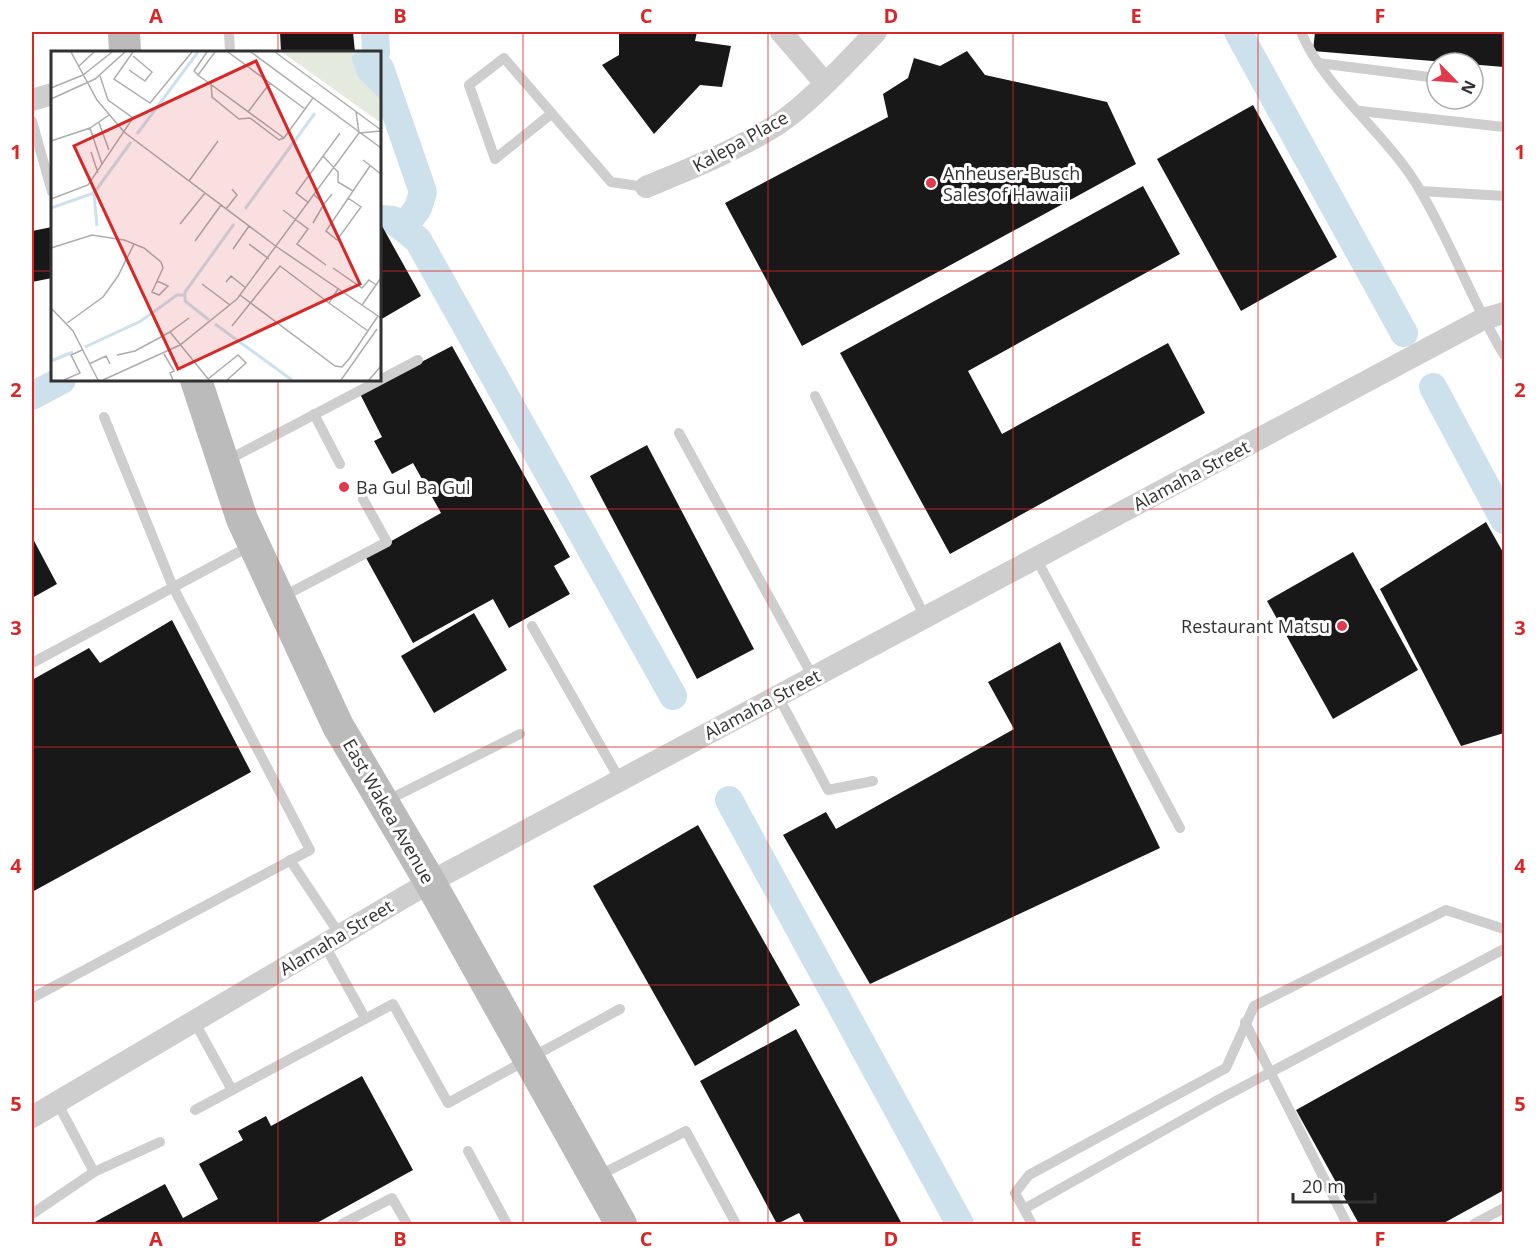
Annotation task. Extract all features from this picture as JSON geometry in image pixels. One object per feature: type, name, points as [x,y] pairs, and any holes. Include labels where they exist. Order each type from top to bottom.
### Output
[{"type":"street","points":[[124,32],[126,51]]},
{"type":"street","points":[[781,32],[824,82]]},
{"type":"street","name":"Kalepa Place","points":[[646,187],[699,165],[775,125],[805,103],[876,32]]},
{"type":"street","points":[[32,100],[51,94]]},
{"type":"street","name":"Alamaha Street","points":[[32,1117],[58,1104],[430,882],[1483,319],[1504,313]]},
{"type":"street","name":"East Wakea Avenue","points":[[196,381],[242,519],[339,726],[430,882],[621,1224]]},
{"type":"lane","points":[[229,32],[230,51]]},
{"type":"lane","points":[[1300,32],[1310,53],[1360,111],[1421,190],[1483,319],[1504,355]]},
{"type":"lane","points":[[551,114],[495,159],[469,85],[504,58],[611,182],[646,187]]},
{"type":"lane","points":[[1318,63],[1425,76]]},
{"type":"lane","points":[[1360,111],[1504,127]]},
{"type":"lane","points":[[32,121],[51,188]]},
{"type":"lane","points":[[1421,190],[1504,196]]},
{"type":"lane","points":[[381,379],[418,360]]},
{"type":"lane","points":[[223,462],[378,381]]},
{"type":"lane","points":[[814,396],[925,617]]},
{"type":"lane","points":[[314,414],[340,464]]},
{"type":"lane","points":[[32,998],[310,850],[173,587],[104,417]]},
{"type":"lane","points":[[679,433],[813,677]]},
{"type":"lane","points":[[279,598],[387,542],[363,499]]},
{"type":"lane","points":[[32,663],[253,544]]},
{"type":"lane","points":[[1036,558],[1180,828]]},
{"type":"lane","points":[[532,626],[620,780]]},
{"type":"lane","points":[[778,696],[828,789],[873,781]]},
{"type":"lane","points":[[383,802],[520,734]]},
{"type":"lane","points":[[290,860],[332,940],[365,1018]]},
{"type":"lane","points":[[1032,1224],[1015,1193],[1029,1175],[1226,1068],[1254,1006],[1446,910],[1504,929]]},
{"type":"lane","points":[[1024,1209],[1270,1073],[1504,949]]},
{"type":"lane","points":[[195,1110],[393,1004],[448,1103],[620,1009]]},
{"type":"lane","points":[[194,1022],[232,1090]]},
{"type":"lane","points":[[1245,1022],[1347,1224]]},
{"type":"lane","points":[[58,1104],[94,1172]]},
{"type":"lane","points":[[595,1178],[686,1131],[736,1224]]},
{"type":"lane","points":[[32,1214],[94,1172],[160,1142]]},
{"type":"lane","points":[[468,1151],[507,1224]]},
{"type":"lane","points":[[342,1224],[392,1198],[407,1224]]},
{"type":"lane","points":[[1474,1224],[1504,1208]]},
{"type":"building","points":[[280,32],[353,32],[355,51],[281,51]]},
{"type":"building","points":[[619,32],[697,32],[695,41],[731,46],[722,87],[700,85],[654,134],[602,65],[619,55]]},
{"type":"building","points":[[1315,32],[1504,32],[1504,67],[1485,65],[1485,51],[1425,51],[1425,60],[1313,51]]},
{"type":"building","name":"Anheuser-Busch Sales of Hawaii","points":[[967,51],[985,75],[1107,102],[1136,164],[802,346],[725,203],[888,117],[883,94],[908,78],[914,58],[940,66]]},
{"type":"building","points":[[1253,105],[1337,257],[1241,311],[1157,159]]},
{"type":"building","points":[[1143,186],[1180,254],[968,371],[1002,434],[1168,343],[1205,413],[950,554],[840,353]]},
{"type":"building","points":[[381,226],[421,296],[381,319]]},
{"type":"building","points":[[51,227],[51,278],[32,282],[32,231]]},
{"type":"building","points":[[452,346],[570,557],[554,566],[570,594],[509,628],[493,599],[413,643],[365,556],[441,513],[413,463],[392,474],[374,441],[382,437],[360,394]]},
{"type":"building","points":[[647,445],[754,649],[697,679],[590,476]]},
{"type":"building","points":[[1486,522],[1504,554],[1504,733],[1461,746],[1380,589]]},
{"type":"building","points":[[32,537],[57,584],[32,598]]},
{"type":"building","points":[[1353,552],[1418,670],[1333,719],[1267,601]]},
{"type":"building","points":[[474,613],[507,670],[434,713],[401,656]]},
{"type":"building","points":[[172,620],[251,772],[32,892],[32,680],[89,648],[100,663]]},
{"type":"building","points":[[1060,642],[1160,848],[870,984],[783,835],[826,812],[836,829],[1014,729],[988,682]]},
{"type":"building","points":[[698,825],[800,1005],[695,1066],[593,886]]},
{"type":"building","points":[[1504,994],[1504,1190],[1442,1224],[1359,1224],[1296,1110]]},
{"type":"building","points":[[796,1029],[902,1224],[805,1224],[799,1213],[777,1224],[700,1081]]},
{"type":"building","points":[[362,1076],[413,1170],[315,1224],[91,1224],[165,1184],[183,1218],[218,1199],[199,1164],[243,1140],[238,1131],[266,1116],[271,1126]]},
{"type":"waterway","points":[[375,32],[376,51]]},
{"type":"waterway","points":[[1238,32],[1404,333]]},
{"type":"waterway","points":[[381,71],[423,192],[418,208],[403,228]]},
{"type":"waterway","points":[[381,219],[393,220],[418,240],[673,696]]},
{"type":"waterway","points":[[32,396],[60,381]]},
{"type":"waterway","points":[[1433,387],[1504,520]]},
{"type":"waterway","points":[[729,800],[960,1224]]},
{"type":"place","name":"Anheuser-Busch Sales of Hawaii","points":[[931,183]]},
{"type":"place","name":"Ba Gul Ba Gul","points":[[344,487]]},
{"type":"place","name":"Restaurant Matsu","points":[[1342,626]]}]
